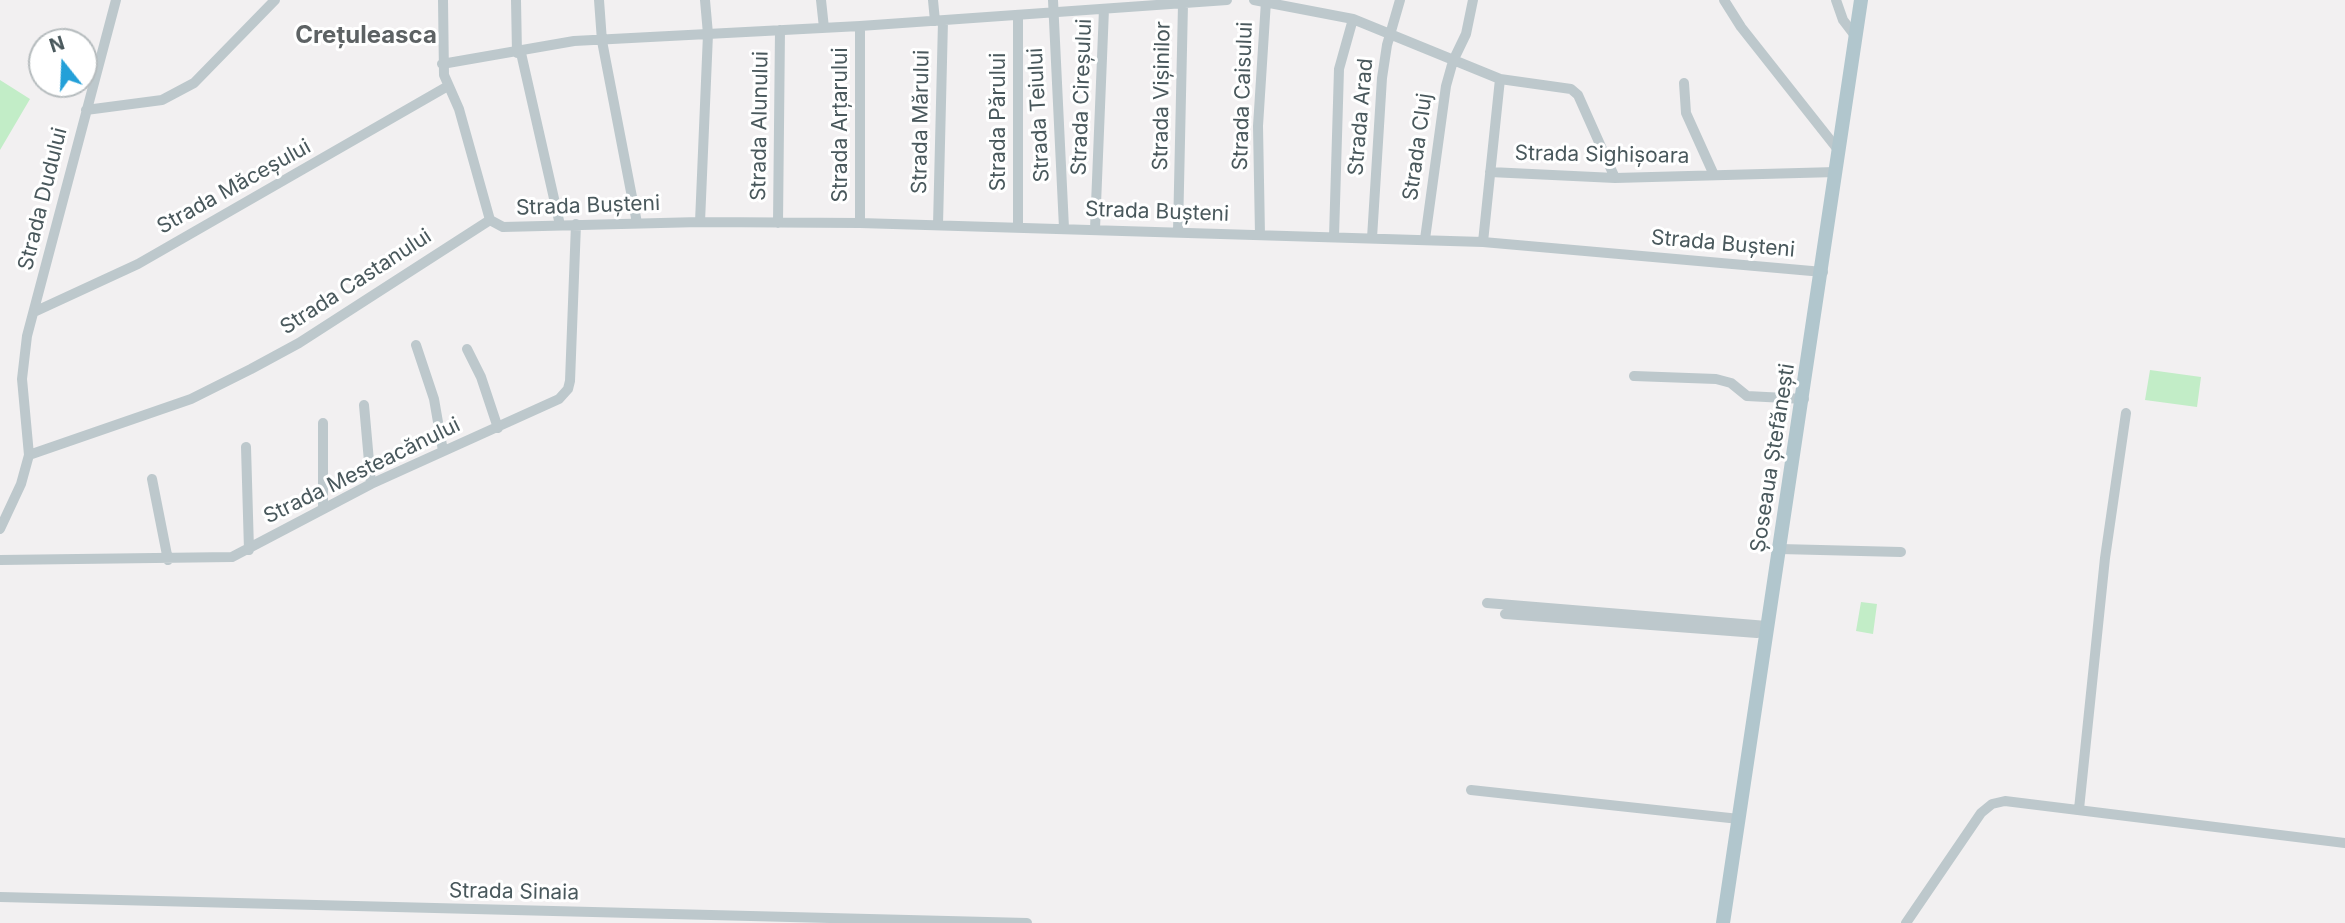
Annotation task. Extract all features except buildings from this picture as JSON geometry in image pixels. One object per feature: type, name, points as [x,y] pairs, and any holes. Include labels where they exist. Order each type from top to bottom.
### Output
[{"type":"main road","name":"Șoseaua Ștefănești","points":[[1723,923],[1823,272],[1861,0]]},
{"type":"street","name":"Strada Dudului","points":[[0,530],[21,484],[29,455],[22,379],[34,312],[116,0]]},
{"type":"street","points":[[86,110],[162,100],[187,88],[206,73],[275,0]]},
{"type":"street","points":[[443,0],[442,64],[448,86],[459,109],[489,220]]},
{"type":"street","points":[[516,0],[519,53],[560,225]]},
{"type":"street","points":[[599,0],[602,41],[637,223]]},
{"type":"street","points":[[700,222],[708,34],[705,0]]},
{"type":"street","points":[[821,0],[824,28]]},
{"type":"street","name":"Strada Mărului","points":[[933,0],[939,21],[938,225]]},
{"type":"street","name":"Strada Teiului","points":[[1053,0],[1064,228]]},
{"type":"street","points":[[442,64],[519,53],[574,41],[860,26],[1227,0]]},
{"type":"street","name":"Strada Arad","points":[[1372,238],[1382,78],[1400,0]]},
{"type":"street","name":"Strada Cluj","points":[[1425,239],[1446,86],[1453,61],[1466,34],[1474,0]]},
{"type":"street","points":[[1724,0],[1741,27],[1839,151]]},
{"type":"street","points":[[1836,0],[1843,20],[1856,37]]},
{"type":"street","points":[[1260,1],[1353,19],[1500,79],[1575,92],[1615,178]]},
{"type":"street","name":"Strada Caisului","points":[[1260,1],[1260,235]]},
{"type":"street","name":"Strada Vișinilor","points":[[1178,232],[1183,4]]},
{"type":"street","name":"Strada Cireșului","points":[[1095,229],[1104,9]]},
{"type":"street","name":"Strada Părului","points":[[1018,15],[1018,228]]},
{"type":"street","points":[[1335,237],[1339,69],[1353,19]]},
{"type":"street","name":"Strada Arțarului","points":[[860,26],[860,223]]},
{"type":"street","name":"Strada Alunului","points":[[778,223],[780,30]]},
{"type":"street","name":"Strada Sighișoara","points":[[1483,242],[1500,79]]},
{"type":"street","name":"Strada Sighișoara","points":[[1684,83],[1686,113],[1714,175]]},
{"type":"street","name":"Strada Măceșului","points":[[34,312],[138,264],[448,86]]},
{"type":"street","name":"Strada Sighișoara","points":[[1490,172],[1615,178],[1836,172]]},
{"type":"street","name":"Strada Bușteni","points":[[489,220],[503,227],[700,222],[860,223],[1425,239],[1823,272]]},
{"type":"street","name":"Strada Castanului","points":[[29,455],[191,398],[251,369],[299,343],[489,220]]},
{"type":"street","name":"Strada Mesteacănului","points":[[0,560],[224,558],[249,550],[371,484],[559,398],[568,389],[576,224]]},
{"type":"street","points":[[416,345],[434,399],[443,451]]},
{"type":"street","points":[[467,349],[481,377],[498,428]]},
{"type":"street","points":[[1634,376],[1716,379],[1731,383],[1747,396],[1804,399]]},
{"type":"street","points":[[364,405],[371,484]]},
{"type":"street","points":[[2078,809],[2105,558],[2126,413]]},
{"type":"street","points":[[323,423],[323,509]]},
{"type":"street","points":[[246,447],[249,550]]},
{"type":"street","points":[[152,479],[168,560]]},
{"type":"street","points":[[1780,549],[1901,552]]},
{"type":"street","points":[[1487,603],[1767,630]]},
{"type":"street","points":[[1505,614],[1767,630]]},
{"type":"street","points":[[1471,790],[1739,819]]},
{"type":"street","points":[[1906,923],[1981,813],[1992,804],[2005,801],[2345,843]]},
{"type":"street","name":"Strada Sinaia","points":[[0,897],[1027,923]]},
{"type":"green space","points":[[0,80],[30,99],[0,150]]},
{"type":"green space","points":[[2150,370],[2201,377],[2197,407],[2145,400]]},
{"type":"green space","points":[[1861,602],[1877,604],[1873,634],[1856,631]]},
{"type":"district","name":"Crețuleasca","points":[[366,36]]}]
